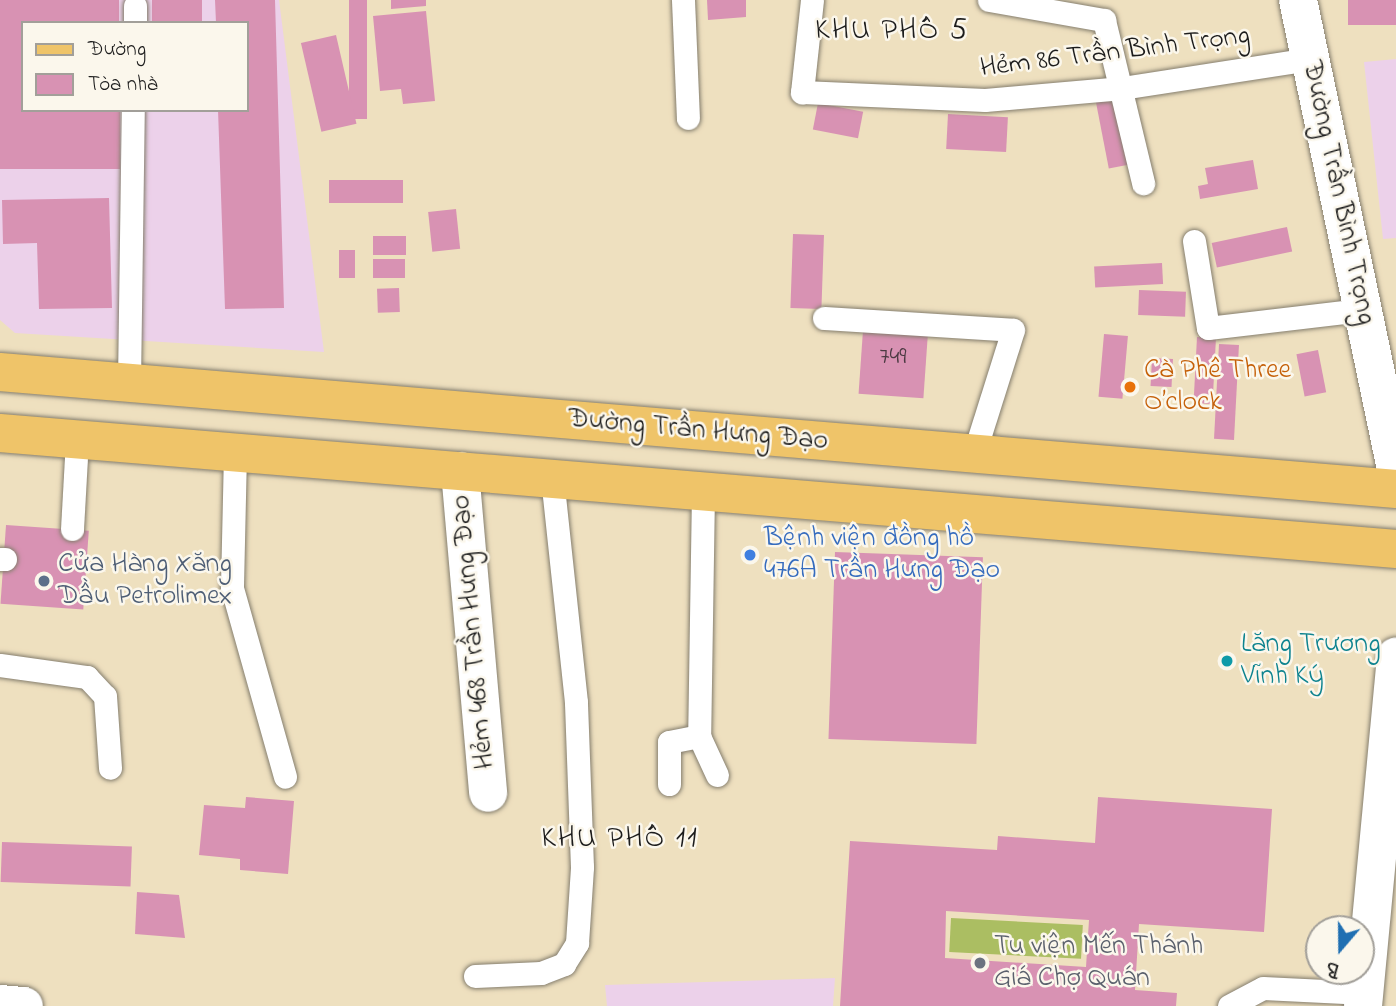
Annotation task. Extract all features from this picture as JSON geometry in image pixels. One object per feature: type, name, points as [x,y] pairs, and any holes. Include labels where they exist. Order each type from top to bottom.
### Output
[{"type":"main road","name":"Đường Trần Hưng Đạo","points":[[0,372],[1396,489]]},
{"type":"main road","points":[[0,433],[1396,548]]},
{"type":"main road","points":[[974,454],[974,514]]},
{"type":"street","name":"Đường Trần Bình Trọng","points":[[1298,0],[1361,310],[1384,347],[1396,468]]},
{"type":"street","name":"Hẻm 468 Trần Hưng Ðạo","points":[[460,471],[488,793]]},
{"type":"street","points":[[1364,999],[1391,772],[1396,657]]},
{"type":"street","points":[[0,1004],[24,1006]]},
{"type":"lane","points":[[683,0],[688,118]]},
{"type":"lane","name":"Hẻm 86 Trần Bình Trọng","points":[[812,0],[802,92],[985,100],[1122,88],[1309,58]]},
{"type":"lane","points":[[989,0],[1104,20],[1143,183]]},
{"type":"lane","points":[[129,383],[133,112]]},
{"type":"lane","points":[[1194,241],[1208,328],[1361,310]]},
{"type":"lane","points":[[824,318],[1013,330],[974,454]]},
{"type":"lane","points":[[72,529],[77,440]]},
{"type":"lane","points":[[235,453],[232,588],[285,777]]},
{"type":"lane","points":[[475,976],[541,974],[564,964],[577,943],[582,867],[576,702],[552,479]]},
{"type":"lane","points":[[703,492],[699,736],[717,775]]},
{"type":"lane","points":[[0,665],[87,677],[105,696],[110,768]]},
{"type":"lane","points":[[669,784],[669,742],[699,736]]},
{"type":"lane","points":[[1229,1006],[1263,988],[1364,999]]},
{"type":"shaded area","points":[[0,0],[279,0],[324,352],[15,333],[0,320]]},
{"type":"shaded area","points":[[1396,59],[1396,238],[1383,239],[1364,62]]},
{"type":"shaded area","points":[[835,978],[833,1006],[607,1006],[605,985]]},
{"type":"green space","points":[[951,918],[1083,925],[1081,959],[949,952]]},
{"type":"building","points":[[0,0],[119,0],[119,21],[21,21],[21,112],[120,112],[120,169],[0,169]]},
{"type":"building","points":[[152,0],[202,0],[202,21],[152,21]]},
{"type":"building","points":[[215,0],[275,0],[284,308],[225,309],[218,112],[248,112],[248,21],[216,21]]},
{"type":"building","points":[[349,0],[367,0],[367,119],[349,119]]},
{"type":"building","points":[[391,0],[426,0],[426,6],[391,9]]},
{"type":"building","points":[[707,0],[746,0],[746,17],[708,20]]},
{"type":"building","points":[[1348,0],[1396,0],[1396,25],[1348,25]]},
{"type":"building","points":[[426,11],[435,101],[403,104],[401,89],[380,91],[373,16]]},
{"type":"building","points":[[336,35],[356,124],[321,132],[301,43]]},
{"type":"building","points":[[1120,95],[1133,164],[1109,168],[1095,100]]},
{"type":"building","points":[[818,103],[863,112],[858,138],[813,130]]},
{"type":"building","points":[[948,114],[1008,117],[1006,152],[946,149]]},
{"type":"building","points":[[1253,160],[1258,189],[1200,199],[1198,186],[1208,184],[1205,168]]},
{"type":"building","points":[[329,180],[403,180],[403,203],[329,203]]},
{"type":"building","points":[[109,198],[112,308],[39,309],[37,243],[3,244],[2,200]]},
{"type":"building","points":[[456,209],[460,249],[432,252],[428,212]]},
{"type":"building","points":[[1287,227],[1292,251],[1217,267],[1212,243]]},
{"type":"building","points":[[793,234],[824,235],[821,309],[790,308]]},
{"type":"building","points":[[373,236],[406,236],[406,255],[373,255]]},
{"type":"building","points":[[339,250],[355,250],[355,278],[339,278]]},
{"type":"building","points":[[373,259],[405,259],[405,278],[373,278]]},
{"type":"building","points":[[1162,263],[1163,284],[1095,288],[1094,267]]},
{"type":"building","points":[[399,288],[400,312],[378,313],[377,289]]},
{"type":"building","points":[[1139,290],[1186,292],[1185,317],[1138,315]]},
{"type":"building","points":[[864,316],[929,321],[923,398],[859,394]]},
{"type":"building","points":[[1104,334],[1128,336],[1122,399],[1099,397]]},
{"type":"building","points":[[1197,337],[1216,338],[1213,404],[1194,403]]},
{"type":"building","points":[[1219,344],[1239,345],[1234,440],[1214,439]]},
{"type":"building","points":[[1318,350],[1326,392],[1305,396],[1296,354]]},
{"type":"building","points":[[1152,358],[1173,359],[1172,387],[1151,386]]},
{"type":"building","name":"Cửa Hàng Xăng Dầu Petrolimex","points":[[6,525],[89,531],[83,610],[0,604]]},
{"type":"building","points":[[835,552],[983,557],[976,744],[828,739]]},
{"type":"building","points":[[246,797],[294,801],[288,874],[240,870],[240,859],[199,855],[204,805],[245,808]]},
{"type":"building","points":[[1098,797],[1272,809],[1264,932],[1139,924],[1135,990],[1177,993],[1176,1006],[840,1006],[850,841],[997,850],[998,836],[1095,843]],"holes":[[[946,911],[1089,920],[1086,967],[945,958]]]},
{"type":"building","points":[[2,842],[132,847],[131,887],[1,882]]},
{"type":"building","points":[[137,892],[179,895],[185,938],[135,934]]},
{"type":"place","name":"Cà Phê Three O’clock","points":[[1130,387]]},
{"type":"place","name":"Bệnh viện đồng hồ 476A Trần Hưng Đạo","points":[[750,555]]},
{"type":"place","name":"Cửa Hàng Xăng Dầu Petrolimex","points":[[44,581]]},
{"type":"place","name":"Lăng Trương Vĩnh Ký","points":[[1227,661]]},
{"type":"place","name":"Tu viện Mến Thánh Giá Chợ Quán","points":[[980,963]]},
{"type":"district","name":"KHU PHỐ 5","points":[[892,31]]},
{"type":"district","name":"KHU PHỐ 11","points":[[620,839]]}]
